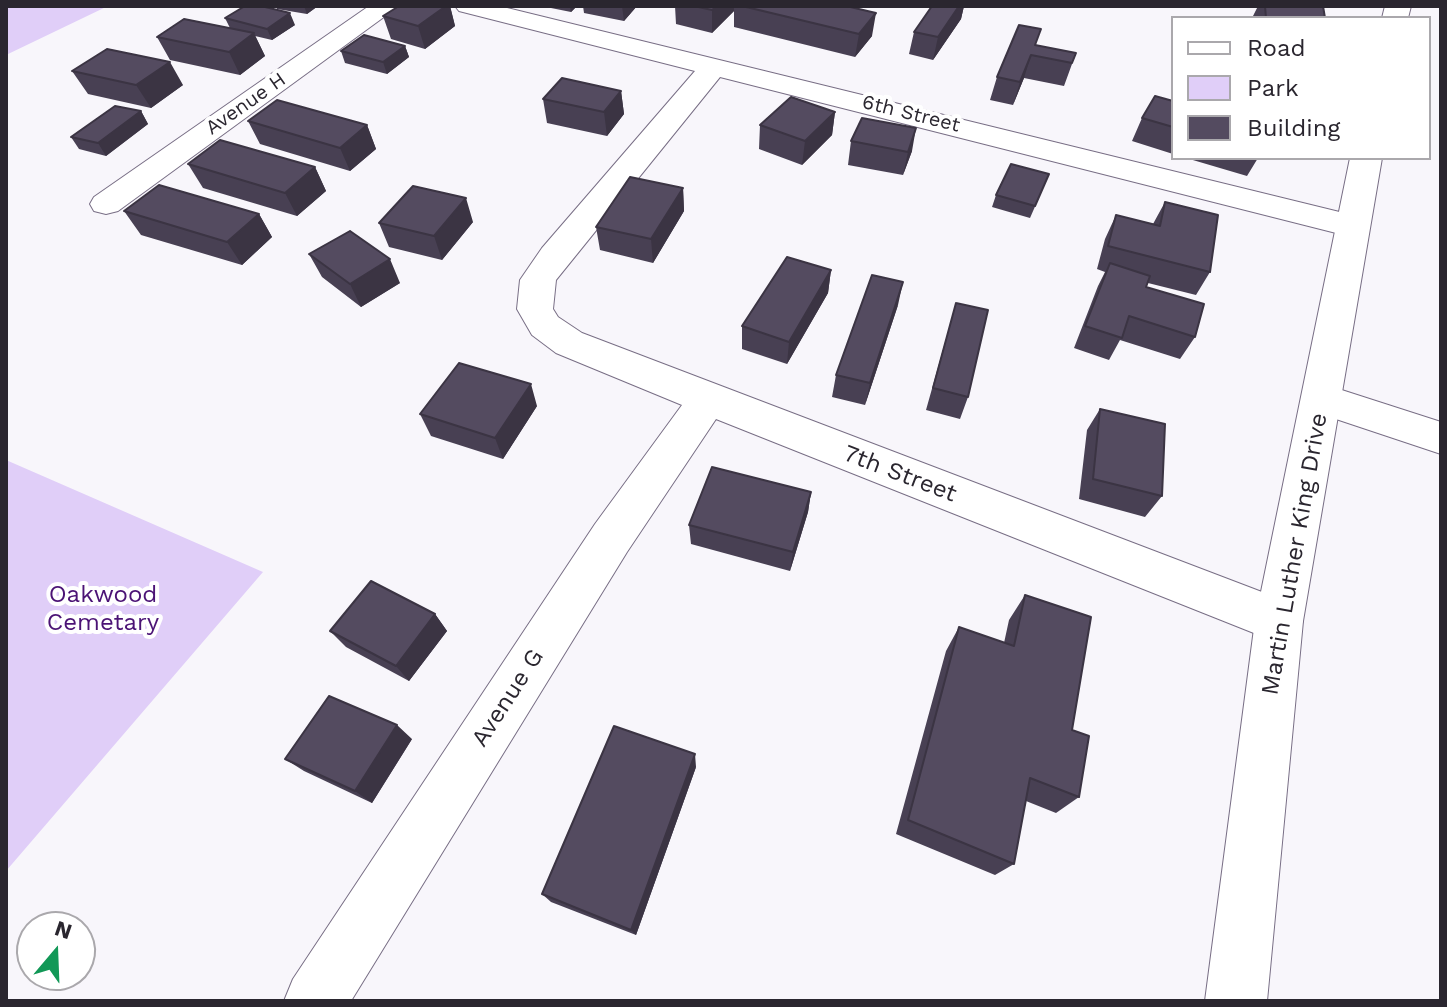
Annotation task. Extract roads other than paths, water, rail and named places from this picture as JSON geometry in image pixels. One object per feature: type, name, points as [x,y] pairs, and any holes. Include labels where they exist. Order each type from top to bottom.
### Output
[{"type":"street","name":"Avenue H","points":[[106,204],[386,6]]},
{"type":"street","name":"6th Street","points":[[468,6],[1352,226]]},
{"type":"street","name":"7th Street","points":[[715,65],[554,256],[538,280],[535,309],[545,326],[569,343],[708,399],[1279,621]]},
{"type":"street","name":"Martin Luther King Drive","points":[[1236,1001],[1279,621],[1366,160]]},
{"type":"street","name":"Avenue G","points":[[315,1001],[611,538],[708,399]]},
{"type":"street","points":[[1323,399],[1441,438]]},
{"type":"park label","name":"Oakwood Cemetary","points":[[103,609]]}]
